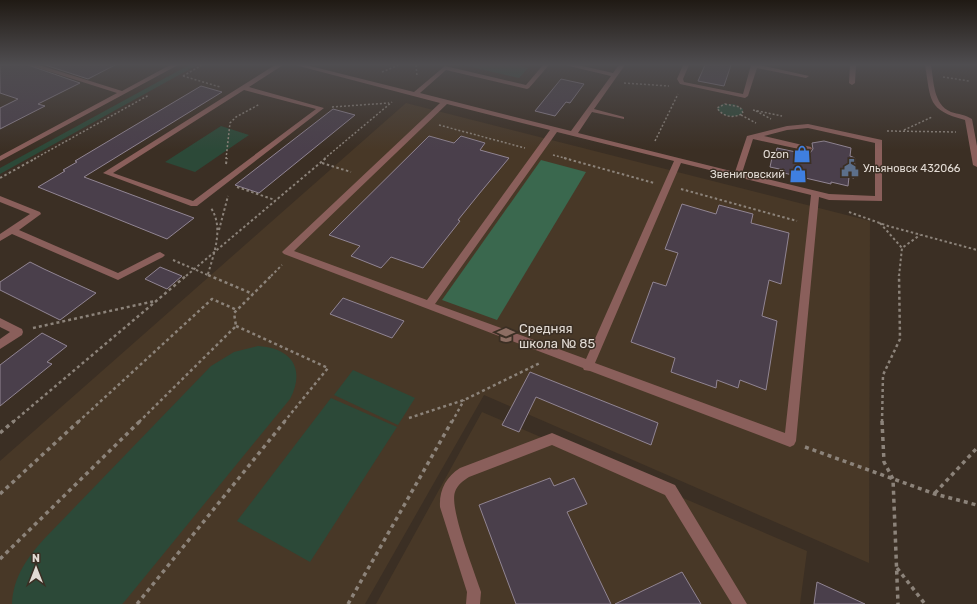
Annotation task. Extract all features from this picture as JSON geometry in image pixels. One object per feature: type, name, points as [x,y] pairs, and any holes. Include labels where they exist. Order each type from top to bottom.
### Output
[{"type":"street","points":[[0,159],[123,93]]},
{"type":"street","points":[[234,93],[107,173],[194,204],[227,184],[321,108]]},
{"type":"street","points":[[267,93],[321,108]]},
{"type":"street","points":[[411,93],[649,153],[678,160],[738,175],[815,194],[829,197],[879,199],[879,142],[808,126],[787,128],[750,138],[738,175]]},
{"type":"street","points":[[573,134],[602,93]]},
{"type":"street","points":[[729,93],[745,96],[746,93]]},
{"type":"street","points":[[934,93],[936,104],[944,112],[977,120]]},
{"type":"street","points":[[445,102],[287,252],[588,367],[790,441],[815,194]]},
{"type":"street","points":[[590,110],[622,118]]},
{"type":"street","points":[[968,118],[977,165]]},
{"type":"street","points":[[428,306],[555,129]]},
{"type":"street","points":[[755,137],[808,149]]},
{"type":"street","points":[[588,367],[678,160]]},
{"type":"street","points":[[0,199],[37,214],[0,238]]},
{"type":"street","points":[[11,230],[118,277],[160,255]]},
{"type":"street","points":[[0,322],[18,332],[0,345]]},
{"type":"street","points":[[473,604],[474,592],[447,507],[446,496],[449,487],[455,478],[465,472],[552,439],[670,490],[740,604]]},
{"type":"path","points":[[0,178],[151,93]]},
{"type":"path","points":[[208,274],[219,230],[227,184],[230,123],[236,117],[260,104],[266,93]]},
{"type":"path","points":[[0,433],[402,93]]},
{"type":"path","points":[[649,153],[678,93]]},
{"type":"path","points":[[321,108],[390,103]]},
{"type":"path","points":[[725,104],[740,107],[743,114],[733,117],[721,113],[717,108],[720,105],[725,104]]},
{"type":"path","points":[[902,131],[944,112]]},
{"type":"path","points":[[425,121],[812,225]]},
{"type":"path","points":[[321,162],[366,177]]},
{"type":"path","points":[[227,184],[276,200]]},
{"type":"path","points":[[202,199],[214,211],[219,230]]},
{"type":"path","points":[[842,210],[920,235],[977,250]]},
{"type":"path","points":[[880,222],[902,248],[898,285],[900,338],[883,375],[881,406],[884,462],[893,478],[898,604]]},
{"type":"path","points":[[902,248],[920,235]]},
{"type":"path","points":[[236,326],[234,313],[293,254]]},
{"type":"path","points":[[160,255],[253,294]]},
{"type":"path","points":[[0,494],[212,299],[237,310]]},
{"type":"path","points":[[18,332],[155,301]]},
{"type":"path","points":[[0,560],[236,326]]},
{"type":"path","points":[[137,604],[328,368],[236,326]]},
{"type":"path","points":[[409,418],[464,400],[539,365],[546,351]]},
{"type":"path","points":[[348,604],[464,400]]},
{"type":"path","points":[[790,441],[935,494],[977,505]]},
{"type":"path","points":[[935,494],[977,448]]},
{"type":"path","points":[[896,568],[925,604]]},
{"type":"shaded area","name":"Средняя школа № 85","points":[[406,103],[870,221],[869,563],[484,395],[365,604],[0,604],[0,461]]},
{"type":"shaded area","points":[[482,412],[807,551],[800,604],[376,604]]},
{"type":"green space","points":[[137,93],[146,93],[0,174],[0,168]]},
{"type":"green space","points":[[722,104],[734,104],[743,109],[743,113],[737,116],[725,115],[717,108]]},
{"type":"green space","points":[[221,126],[249,135],[195,172],[165,162]]},
{"type":"green space","points":[[541,160],[586,172],[497,320],[442,300]]},
{"type":"green space","points":[[258,346],[279,351],[287,355],[292,362],[296,369],[296,378],[295,388],[290,399],[125,601],[122,604],[12,604],[18,576],[33,552],[46,537],[211,366],[234,352]]},
{"type":"green space","points":[[353,370],[415,398],[398,425],[334,395]]},
{"type":"green space","points":[[331,398],[397,427],[310,562],[237,521]]},
{"type":"building","points":[[1,93],[60,93],[38,104],[45,106],[0,129],[0,108],[18,99]]},
{"type":"building","points":[[189,93],[220,93],[84,177],[194,218],[167,239],[38,187],[65,171],[63,170],[77,162],[75,161]]},
{"type":"building","points":[[549,93],[577,93],[570,103],[566,102],[555,116],[535,111]]},
{"type":"building","points":[[333,109],[355,115],[259,193],[235,185]]},
{"type":"building","points":[[429,136],[454,143],[461,136],[485,143],[480,150],[509,158],[458,220],[460,221],[423,268],[391,257],[381,268],[351,256],[360,246],[329,235]]},
{"type":"building","points":[[824,141],[851,148],[850,156],[855,158],[854,178],[849,177],[848,186],[831,182],[831,184],[784,173],[784,170],[770,167],[773,153],[776,152],[777,148],[810,153],[813,149],[812,143]]},
{"type":"building","points":[[682,204],[716,214],[719,205],[753,214],[751,223],[789,233],[781,284],[769,280],[762,316],[777,321],[766,390],[740,380],[738,388],[717,380],[716,388],[671,372],[675,358],[631,342],[653,282],[666,286],[678,253],[665,249]]},
{"type":"building","points":[[30,262],[96,293],[60,320],[0,290],[0,282]]},
{"type":"building","points":[[160,267],[182,276],[167,289],[145,279]]},
{"type":"building","points":[[343,298],[404,321],[392,338],[330,314]]},
{"type":"building","points":[[42,333],[67,346],[47,362],[52,364],[0,406],[0,365]]},
{"type":"building","points":[[530,372],[658,423],[651,445],[536,397],[519,432],[502,425]]},
{"type":"building","points":[[550,478],[554,486],[574,478],[587,504],[567,512],[611,604],[516,604],[479,505]]},
{"type":"building","points":[[682,572],[701,604],[615,604]]},
{"type":"building","points":[[817,582],[865,604],[814,604]]},
{"type":"place","name":"Ozon","points":[[802,154]]},
{"type":"place","name":"Ульяновск 432066","points":[[850,168]]},
{"type":"place","name":"Звениговский","points":[[798,174]]},
{"type":"place","name":"Средняя школа № 85","points":[[506,335]]}]
